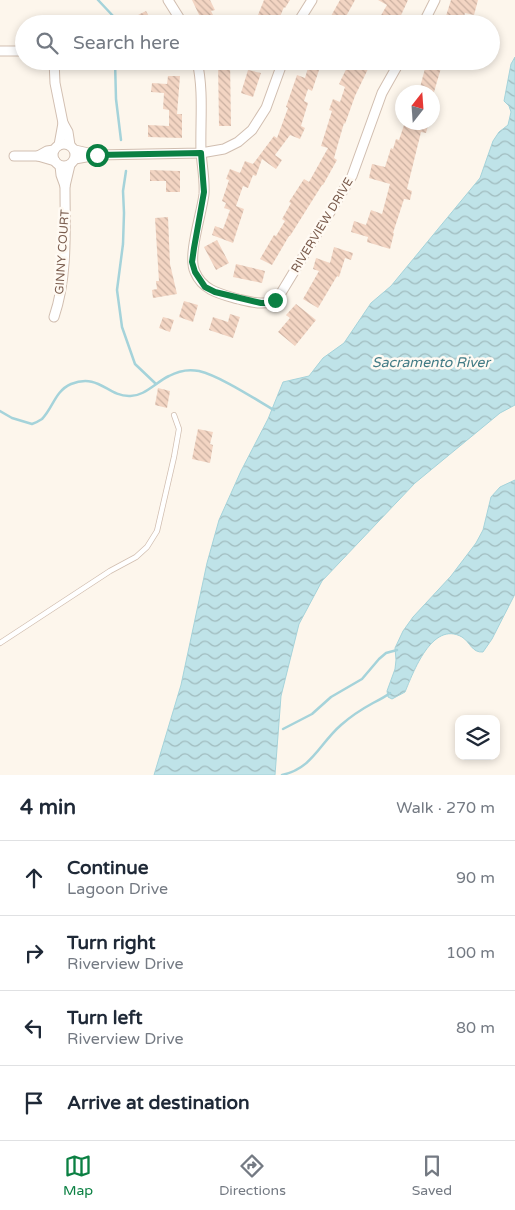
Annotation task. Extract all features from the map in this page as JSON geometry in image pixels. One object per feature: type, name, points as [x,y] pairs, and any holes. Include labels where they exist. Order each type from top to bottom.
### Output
[{"type":"street","points":[[168,0],[177,15]]},
{"type":"street","points":[[303,15],[312,0]]},
{"type":"street","points":[[428,15],[435,0]]},
{"type":"street","points":[[0,51],[15,51]]},
{"type":"street","points":[[54,70],[63,123],[68,132],[73,155],[65,186]]},
{"type":"street","name":"RIVERVIEW DRIVE","points":[[198,70],[201,90],[201,153],[204,192],[192,262],[195,272],[205,287],[215,292],[261,303],[271,302],[278,298],[349,183],[382,93],[395,70]]},
{"type":"street","points":[[58,164],[73,155],[201,153],[224,149],[238,142],[252,130],[266,108],[280,70]]},
{"type":"street","points":[[63,123],[57,147],[53,154],[65,186]]},
{"type":"street","points":[[38,156],[62,144],[73,155]]},
{"type":"street","points":[[14,156],[38,156],[58,164]]},
{"type":"street","name":"GINNY COURT","points":[[54,317],[59,302],[65,245],[65,186]]},
{"type":"lane","points":[[0,643],[102,576],[136,557],[147,547],[157,531],[174,457],[179,429],[174,415]]},
{"type":"water","name":"Sacramento River","points":[[515,57],[515,405],[500,413],[415,483],[322,581],[299,624],[281,696],[275,775],[154,775],[181,685],[207,563],[219,520],[241,471],[268,419],[283,382],[309,376],[323,358],[344,343],[371,303],[391,286],[480,178],[493,141],[499,132],[508,125],[511,112],[509,106],[504,101],[511,64]]},
{"type":"water","points":[[515,480],[515,594],[492,639],[483,652],[479,652],[462,637],[451,634],[442,636],[425,651],[405,692],[392,699],[388,697],[387,691],[395,669],[395,648],[403,631],[413,617],[451,576],[476,543],[483,530],[491,497],[500,487]]},
{"type":"building","points":[[192,0],[210,0],[215,10],[211,11],[213,15],[199,15]]},
{"type":"building","points":[[264,0],[290,0],[281,15],[258,15]]},
{"type":"building","points":[[340,0],[355,0],[347,15],[332,15]]},
{"type":"building","points":[[378,0],[408,0],[401,15],[381,15],[387,5]]},
{"type":"building","points":[[451,0],[478,0],[474,15],[465,13],[464,15],[446,15]]},
{"type":"building","points":[[146,11],[148,15],[138,15]]},
{"type":"building","points":[[218,70],[230,70],[231,126],[219,126]]},
{"type":"building","points":[[248,70],[261,73],[253,97],[241,93]]},
{"type":"building","points":[[307,70],[319,70],[312,91],[308,89],[304,101],[308,103],[301,126],[305,128],[300,139],[290,135],[275,155],[282,160],[276,169],[262,159],[256,176],[253,175],[248,188],[243,186],[236,206],[244,209],[233,243],[212,235],[215,226],[223,229],[230,210],[224,208],[226,203],[222,201],[229,180],[226,179],[230,169],[240,173],[245,161],[253,164],[274,136],[277,138],[297,75],[305,78]]},
{"type":"building","points":[[346,70],[368,70],[344,123],[334,158],[337,160],[272,265],[260,259],[285,221],[282,219],[291,203],[289,202],[304,179],[309,182],[328,148],[321,146],[332,111],[329,110],[333,99],[340,102],[345,87],[339,84]]},
{"type":"building","points":[[425,70],[440,70],[436,85],[421,85]]},
{"type":"building","points":[[168,76],[180,76],[177,114],[182,114],[182,138],[148,137],[148,125],[169,126],[169,110],[163,109],[164,93],[151,92],[152,83],[167,84]]},
{"type":"building","points":[[402,130],[427,130],[426,133],[421,132],[407,189],[412,191],[410,200],[404,199],[390,249],[367,242],[368,237],[351,232],[354,221],[366,225],[371,210],[382,214],[390,184],[369,178],[372,164],[385,167],[391,148],[393,149],[396,139],[399,140]]},
{"type":"building","points":[[150,170],[180,171],[180,192],[166,192],[166,181],[150,181]]},
{"type":"building","points":[[168,217],[170,264],[177,294],[153,298],[152,290],[157,289],[156,281],[159,281],[155,218]]},
{"type":"building","points":[[217,240],[229,263],[216,270],[204,247]]},
{"type":"building","points":[[334,247],[353,253],[351,260],[345,258],[339,277],[337,276],[318,308],[303,299],[319,271],[313,269],[316,258],[330,263]]},
{"type":"building","points":[[236,264],[265,271],[262,283],[233,277]]},
{"type":"building","points":[[184,301],[198,305],[193,322],[179,317]]},
{"type":"building","points":[[296,304],[316,320],[295,346],[278,332],[290,318],[286,315]]},
{"type":"building","points":[[230,314],[240,317],[233,338],[209,330],[213,317],[228,322]]},
{"type":"building","points":[[163,317],[174,320],[170,332],[159,328]]},
{"type":"building","points":[[158,388],[170,391],[167,408],[155,405]]},
{"type":"building","points":[[198,429],[213,432],[210,444],[213,445],[210,463],[192,459]]},
{"type":"waterway","points":[[98,0],[112,15]]},
{"type":"waterway","points":[[115,70],[116,99],[121,140]]},
{"type":"waterway","points":[[126,171],[123,191],[123,244],[117,290],[122,327],[135,364],[156,384]]},
{"type":"waterway","points":[[0,411],[12,418],[32,424],[46,415],[61,391],[71,384],[89,381],[115,393],[134,396],[145,392],[172,374],[191,370],[217,378],[274,410]]},
{"type":"waterway","points":[[283,729],[312,714],[331,697],[362,679],[386,653],[397,650]]},
{"type":"waterway","points":[[282,775],[293,772],[301,767],[315,754],[333,732],[345,722],[360,710],[390,693]]},
{"type":"route","points":[[97,155],[201,153],[204,192],[192,262],[195,272],[209,290],[242,300],[261,303],[275,300]]}]
